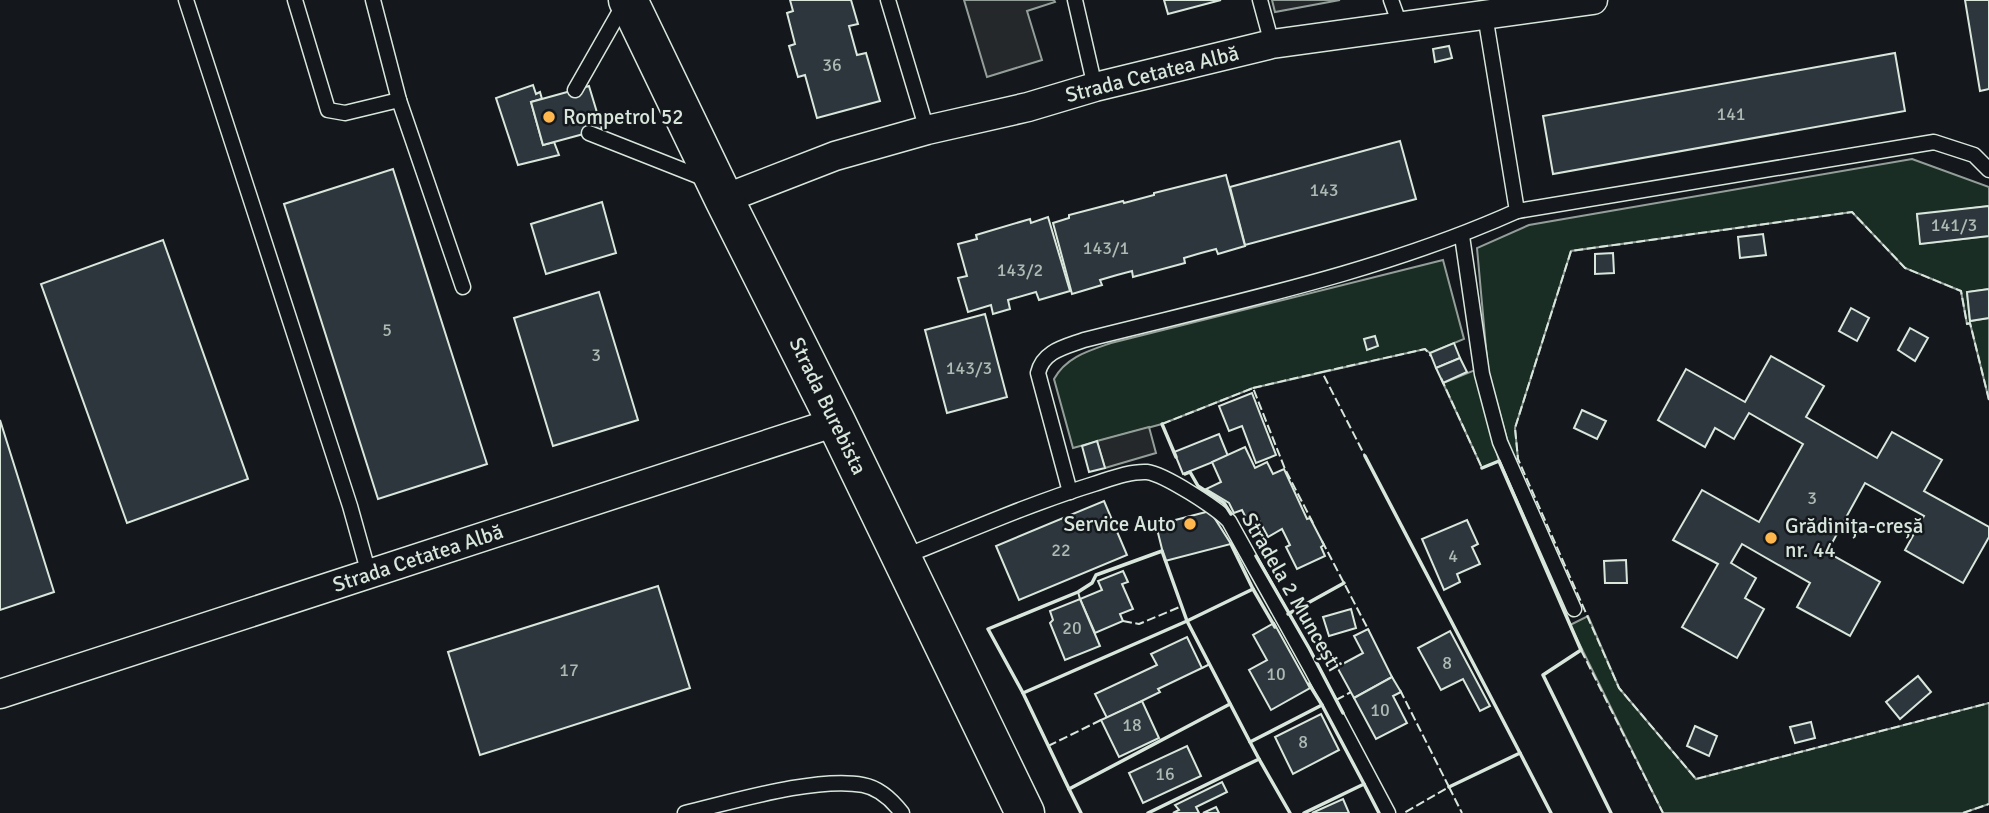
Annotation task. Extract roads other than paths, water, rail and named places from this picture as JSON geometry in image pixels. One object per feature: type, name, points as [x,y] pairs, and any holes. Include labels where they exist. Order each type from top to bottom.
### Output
[{"type":"main road","name":"Strada Burebista","points":[[628,0],[1025,813]]},
{"type":"street","name":"Strada Cetatea Albă","points":[[720,192],[927,130],[1028,107],[1095,87],[1396,12],[1485,15],[1593,0]]},
{"type":"street","name":"Strada Cetatea Albă","points":[[0,694],[836,422]]},
{"type":"lane","points":[[186,0],[350,506],[369,574]]},
{"type":"lane","points":[[295,0],[328,110],[345,113],[400,100]]},
{"type":"lane","points":[[373,0],[400,100],[463,287]]},
{"type":"lane","points":[[575,90],[628,0]]},
{"type":"lane","points":[[888,0],[927,130]]},
{"type":"lane","points":[[1075,0],[1095,87]]},
{"type":"lane","points":[[1260,0],[1272,44]]},
{"type":"lane","points":[[1485,15],[1517,211]]},
{"type":"lane","points":[[589,132],[720,192]]},
{"type":"lane","points":[[1070,492],[1038,373],[1045,357],[1084,340],[1344,274],[1462,236],[1517,211],[1934,142],[1974,155],[1989,170]]},
{"type":"lane","points":[[1462,236],[1482,374],[1500,442],[1574,609]]},
{"type":"lane","name":"Stradela 2 Muncești","points":[[902,557],[1070,492],[1120,476],[1146,472],[1158,475],[1220,512],[1229,521],[1388,813]]},
{"type":"lane","points":[[685,813],[828,783],[864,785],[889,797],[902,813]]},
{"type":"place","name":"Rompetrol 52","points":[[549,117]]},
{"type":"place","name":"Service Auto","points":[[1190,524]]},
{"type":"place","name":"Grădinița-creșă nr. 44","points":[[1771,538]]}]
